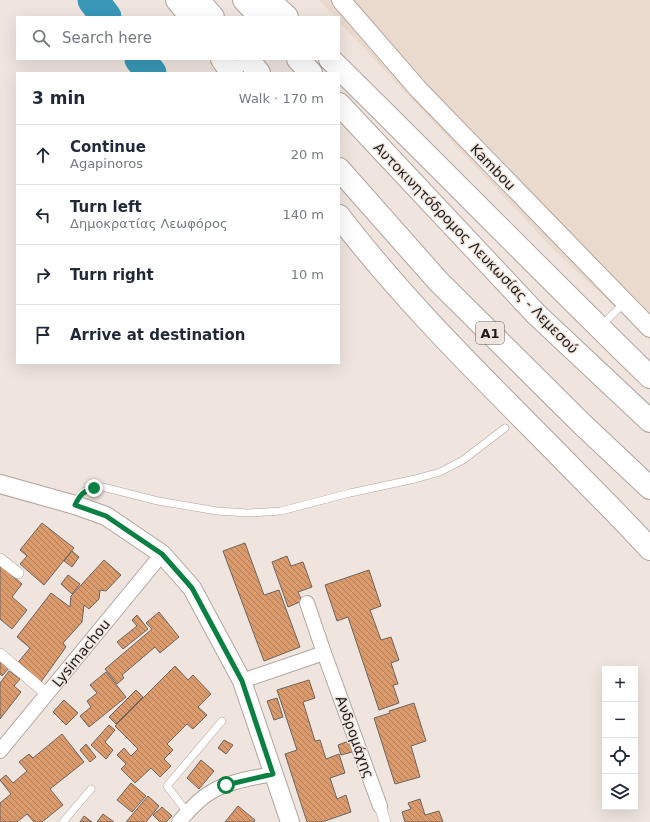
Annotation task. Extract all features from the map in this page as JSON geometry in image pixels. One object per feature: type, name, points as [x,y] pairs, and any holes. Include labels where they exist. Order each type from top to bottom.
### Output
[{"type":"highway","points":[[177,0],[190,16]]},
{"type":"highway","points":[[198,0],[212,16]]},
{"type":"highway","points":[[244,0],[259,16]]},
{"type":"highway","points":[[269,0],[286,16]]},
{"type":"highway","points":[[223,60],[231,72]]},
{"type":"highway","points":[[249,60],[259,72]]},
{"type":"highway","points":[[299,60],[309,72]]},
{"type":"highway","points":[[331,60],[650,377]]},
{"type":"highway","name":"Αυτοκινητόδρομος Λευκωσίας - Λεμεσού","points":[[340,105],[536,314],[650,421]]},
{"type":"highway","name":"A1","points":[[340,170],[438,281],[582,424],[650,488]]},
{"type":"highway","points":[[340,217],[364,248],[414,304],[557,453],[619,515],[650,549]]},
{"type":"street","name":"Kambou","points":[[342,0],[419,90],[650,328]]},
{"type":"street","points":[[0,484],[75,505],[106,516],[162,554],[192,588],[242,681],[290,822]]},
{"type":"street","name":"Lysimachou","points":[[0,751],[162,554]]},
{"type":"street","points":[[0,559],[18,573]]},
{"type":"street","name":"Ανδρομάχης","points":[[307,603],[385,822]]},
{"type":"street","points":[[242,681],[324,653]]},
{"type":"street","points":[[0,654],[47,694]]},
{"type":"street","points":[[183,817],[210,792],[242,780],[273,774]]},
{"type":"lane","points":[[604,322],[625,302]]},
{"type":"lane","points":[[75,505],[80,495],[85,491],[103,487],[158,501],[217,511],[248,513],[281,511],[440,472],[463,460],[505,428]]},
{"type":"lane","points":[[183,817],[167,786],[222,721]]},
{"type":"lane","points":[[64,822],[91,789]]},
{"type":"shaded area","points":[[319,0],[650,0],[650,340],[555,251],[340,23],[340,16],[334,16]]},
{"type":"building","points":[[42,523],[74,548],[44,585],[20,564],[27,556],[20,550]]},
{"type":"building","points":[[245,543],[264,595],[279,590],[300,647],[264,661],[223,551]]},
{"type":"building","points":[[72,551],[79,557],[72,567],[64,561]]},
{"type":"building","points":[[287,556],[291,566],[303,562],[312,587],[298,592],[302,601],[288,607],[272,562]]},
{"type":"building","points":[[104,560],[121,575],[106,591],[100,590],[99,599],[89,609],[84,605],[82,622],[63,643],[66,647],[38,686],[15,666],[30,648],[17,637],[51,593],[70,607],[71,596]]},
{"type":"building","points":[[0,565],[22,584],[12,597],[27,610],[12,629],[0,619]]},
{"type":"building","points":[[369,570],[381,606],[370,610],[381,640],[391,637],[399,660],[391,663],[398,684],[393,685],[399,703],[379,710],[348,617],[337,621],[325,585]]},
{"type":"building","points":[[68,575],[80,584],[72,594],[61,584]]},
{"type":"building","points":[[159,612],[179,637],[160,653],[155,647],[122,675],[124,678],[117,684],[105,669],[152,629],[146,623]]},
{"type":"building","points":[[137,615],[148,629],[123,649],[117,642],[137,626],[132,620]]},
{"type":"building","points":[[0,660],[9,668],[2,676],[0,674]]},
{"type":"building","points":[[175,666],[188,680],[193,675],[211,694],[198,707],[207,715],[193,729],[187,724],[167,744],[173,750],[164,759],[171,766],[160,777],[151,768],[135,783],[121,769],[126,764],[117,755],[124,748],[131,756],[138,749],[115,726]]},
{"type":"building","points":[[9,671],[20,679],[14,686],[21,692],[0,719],[0,683]]},
{"type":"building","points":[[106,672],[126,697],[89,727],[80,716],[91,707],[87,701],[97,693],[90,685]]},
{"type":"building","points":[[309,680],[315,698],[303,702],[315,741],[320,740],[326,759],[339,754],[345,773],[330,778],[337,799],[346,795],[351,812],[322,822],[307,822],[285,754],[297,750],[277,690]]},
{"type":"building","points":[[136,690],[143,697],[116,724],[109,717]]},
{"type":"building","points":[[277,698],[283,717],[274,720],[267,701]]},
{"type":"building","points":[[64,700],[78,713],[66,725],[53,712]]},
{"type":"building","points":[[414,703],[426,741],[411,746],[420,777],[395,784],[374,718],[390,713],[389,711]]},
{"type":"building","points":[[109,725],[115,730],[105,742],[113,750],[106,759],[91,745]]},
{"type":"building","points":[[62,734],[84,762],[50,789],[63,805],[42,822],[34,822],[27,814],[17,822],[0,822],[0,803],[11,794],[0,780],[6,775],[13,783],[27,771],[19,762],[29,754],[33,758]]},
{"type":"building","points":[[224,740],[233,745],[226,754],[218,748]]},
{"type":"building","points":[[349,741],[352,752],[341,755],[338,745]]},
{"type":"building","points":[[86,744],[96,757],[90,762],[80,750]]},
{"type":"building","points":[[201,760],[214,771],[199,789],[187,778]]},
{"type":"building","points":[[131,783],[146,796],[132,812],[117,800]]},
{"type":"building","points":[[148,796],[159,806],[146,822],[126,822]]},
{"type":"building","points":[[420,799],[425,815],[439,811],[443,822],[405,822],[402,812],[411,809],[408,803]]},
{"type":"building","points":[[238,806],[255,820],[254,822],[225,822]]},
{"type":"building","points":[[162,807],[172,816],[166,822],[160,822],[153,815]]},
{"type":"building","points":[[103,814],[114,822],[97,822]]},
{"type":"building","points":[[84,816],[92,822],[80,822]]},
{"type":"waterway","points":[[93,0],[105,16]]},
{"type":"waterway","points":[[141,60],[150,72]]},
{"type":"route","points":[[94,488],[85,491],[80,495],[75,505],[106,516],[162,554],[192,588],[242,681],[273,774],[242,780],[226,785]]}]
